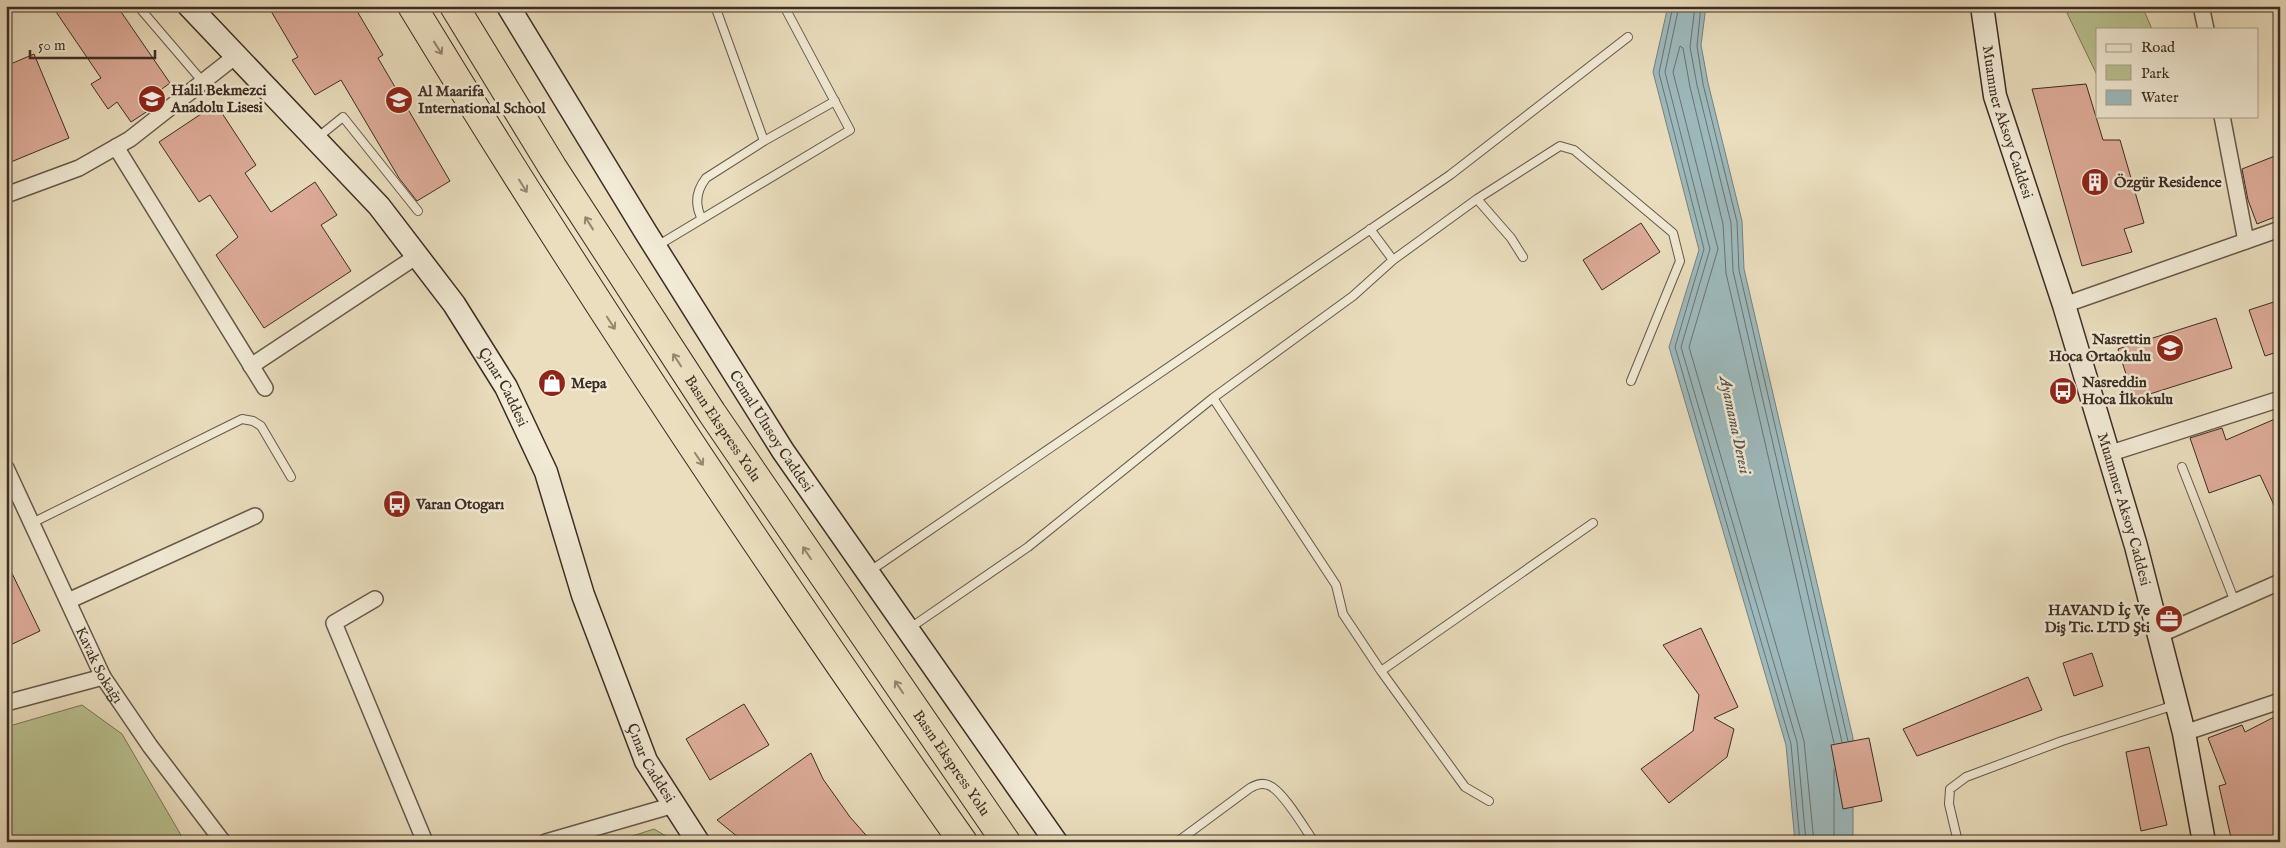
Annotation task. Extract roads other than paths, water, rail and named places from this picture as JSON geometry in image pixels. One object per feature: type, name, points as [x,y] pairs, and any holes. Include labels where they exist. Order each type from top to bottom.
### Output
[{"type":"highway","points":[[412,6],[545,222],[658,398],[839,666],[963,842]]},
{"type":"highway","name":"Basın Ekspress Yolu","points":[[454,6],[558,176],[706,406],[1006,842]]},
{"type":"main road","name":"Çınar Caddesi","points":[[189,6],[237,55],[314,140],[380,206],[454,304],[506,387],[546,472],[583,595],[646,761],[698,842]]},
{"type":"main road","name":"Cemal Ulusoy Caddesi","points":[[508,6],[655,247],[783,451],[1056,842]]},
{"type":"main road","name":"Muammer Aksoy Caddesi","points":[[1982,6],[1995,96],[2064,305],[2159,635],[2184,733],[2204,842]]},
{"type":"street","points":[[2202,6],[2206,28]]},
{"type":"street","points":[[6,195],[79,168],[130,139],[237,55]]},
{"type":"street","points":[[2222,118],[2246,240]]},
{"type":"street","points":[[116,147],[264,388]]},
{"type":"street","points":[[2064,305],[2280,229]]},
{"type":"street","points":[[251,366],[417,256]]},
{"type":"street","points":[[2108,454],[2280,398]]},
{"type":"street","name":"Kavak Sokağı","points":[[6,468],[104,677],[150,746],[223,842]]},
{"type":"street","points":[[68,601],[255,516]]},
{"type":"street","points":[[2159,635],[2280,582]]},
{"type":"street","points":[[375,599],[334,623],[425,842]]},
{"type":"street","points":[[6,703],[104,677]]},
{"type":"street","points":[[2184,733],[2280,701]]},
{"type":"street","points":[[546,842],[674,805]]},
{"type":"lane","points":[[138,6],[203,82]]},
{"type":"lane","points":[[715,6],[764,141]]},
{"type":"lane","points":[[655,247],[850,130],[784,6]]},
{"type":"lane","points":[[869,572],[1450,175],[1628,36]]},
{"type":"lane","points":[[702,219],[697,200],[701,185],[706,178],[764,141],[835,101]]},
{"type":"lane","points":[[314,140],[343,117],[418,211]]},
{"type":"lane","points":[[908,630],[1028,547],[1212,398],[1352,296],[1393,260],[1477,199],[1560,146],[1574,150],[1673,233],[1680,261],[1631,381]]},
{"type":"lane","points":[[1477,199],[1511,238],[1523,258]]},
{"type":"lane","points":[[1370,229],[1393,260]]},
{"type":"lane","points":[[1212,398],[1336,585],[1343,614],[1381,671],[1465,786],[1489,801]]},
{"type":"lane","points":[[32,523],[242,419],[253,421],[261,426],[291,477]]},
{"type":"lane","points":[[2182,467],[2234,602]]},
{"type":"lane","points":[[1381,671],[1593,523]]},
{"type":"lane","points":[[1958,842],[1949,804],[1950,789],[1966,777],[2062,741],[2177,705]]},
{"type":"lane","points":[[1177,842],[1250,788],[1262,783],[1277,791],[1314,842]]},
{"type":"water","name":"Ayamama Deresi","points":[[1668,6],[1706,6],[1701,45],[1708,83],[1742,221],[1744,269],[1853,738],[1853,842],[1795,842],[1786,745],[1669,347],[1699,250],[1653,72]]},
{"type":"place","name":"Halil Bekmezci Anadolu Lisesi","points":[[152,99]]},
{"type":"place","name":"Al Maarifa International School","points":[[399,100]]},
{"type":"place","name":"Özgür Residence","points":[[2095,182]]},
{"type":"place","name":"Nasrettin Hoca Ortaokulu","points":[[2170,348]]},
{"type":"place","name":"Mepa","points":[[552,383]]},
{"type":"place","name":"Nasreddin Hoca İlkokulu","points":[[2063,391]]},
{"type":"place","name":"Varan Otogarı","points":[[397,504]]},
{"type":"place","name":"HAVAND İç Ve Diş Tic. LTD Şti","points":[[2169,619]]}]
